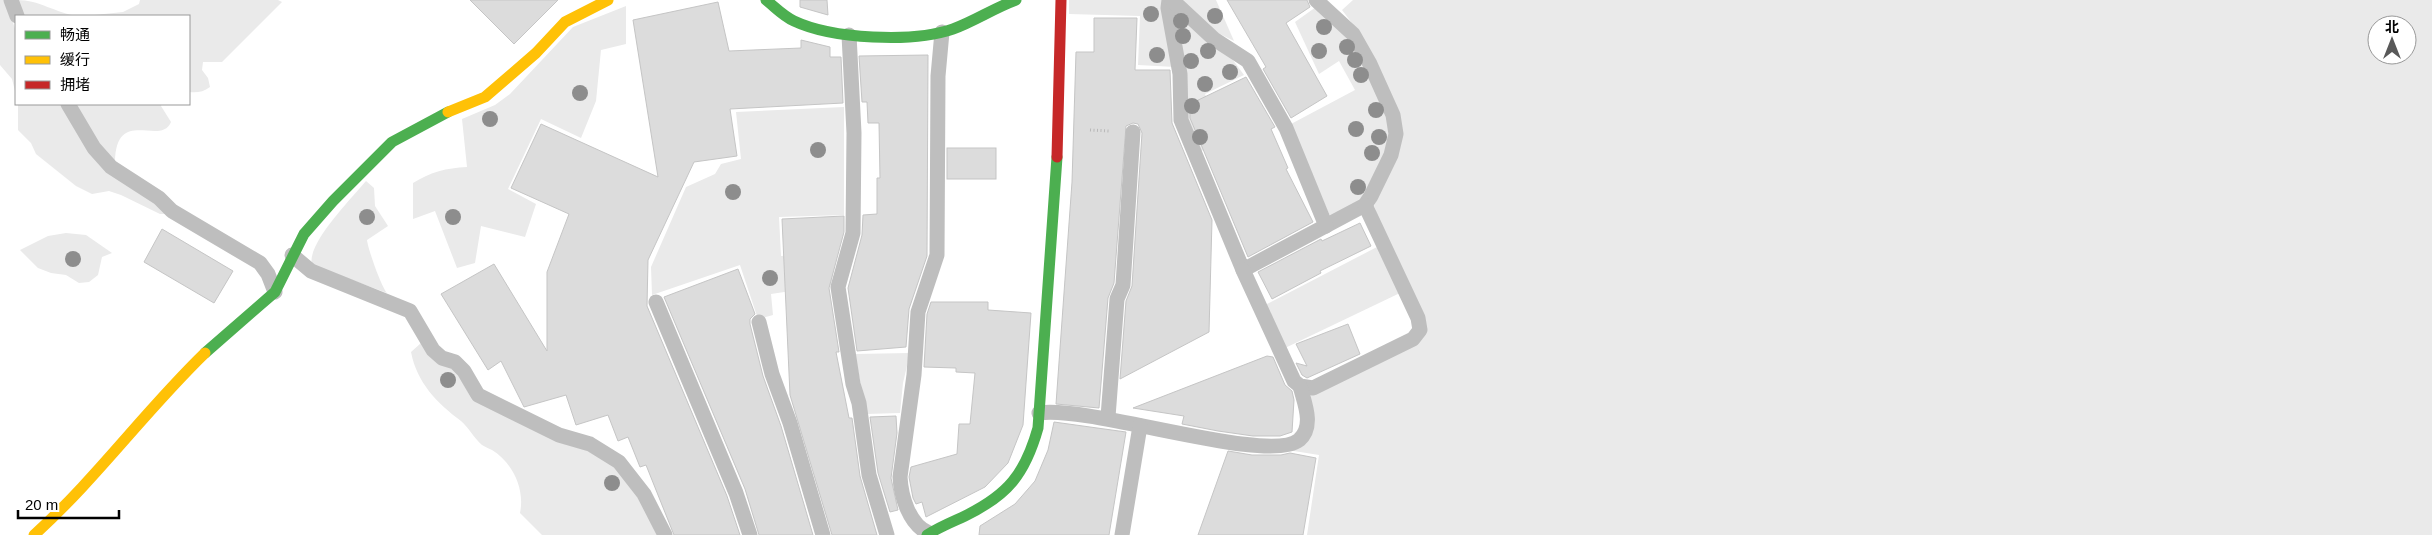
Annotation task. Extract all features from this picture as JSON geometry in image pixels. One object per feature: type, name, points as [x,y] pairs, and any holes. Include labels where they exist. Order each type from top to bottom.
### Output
[{"type":"street","points":[[34,535],[65,508],[172,385],[227,332],[275,292],[304,234],[333,201],[392,142],[432,119],[485,97],[536,53],[565,22],[608,0]]},
{"type":"street","points":[[766,0],[793,20],[808,26],[849,35],[942,32],[972,22],[1000,6],[1016,0]]},
{"type":"street","points":[[928,534],[948,529],[994,500],[1016,482],[1032,453],[1039,413],[1057,158],[1061,0]]},
{"type":"lane","points":[[11,0],[17,15]]},
{"type":"lane","points":[[1326,226],[1286,128],[1248,61],[1214,39],[1170,0],[1168,8],[1180,74],[1182,120],[1243,270],[1294,381],[1300,386],[1313,388],[1413,339],[1420,330],[1418,318],[1365,205]]},
{"type":"lane","points":[[1243,270],[1365,205],[1372,196],[1391,155],[1396,134],[1393,115],[1370,64],[1353,34],[1316,0]]},
{"type":"lane","points":[[928,534],[917,527],[913,520],[901,487],[900,476],[914,375],[918,312],[937,255],[938,76],[942,32]]},
{"type":"lane","points":[[849,35],[854,133],[853,233],[838,287],[852,384],[859,403],[869,475],[887,535]]},
{"type":"lane","points":[[68,105],[77,123],[94,148],[111,167],[159,198],[172,211],[260,263],[268,274],[275,292]]},
{"type":"lane","points":[[1108,418],[1118,299],[1123,285],[1133,132]]},
{"type":"lane","points":[[292,255],[311,270],[410,311],[433,350],[442,358],[455,362],[464,371],[478,396],[559,435],[590,444],[619,462],[644,494],[665,535]]},
{"type":"lane","points":[[656,302],[736,493],[750,535]]},
{"type":"lane","points":[[759,322],[772,374],[790,422],[823,535]]},
{"type":"lane","points":[[1039,413],[1055,411],[1108,418],[1140,426],[1229,442],[1285,446],[1298,440],[1305,432],[1308,420],[1300,386]]},
{"type":"lane","points":[[1122,535],[1140,426]]},
{"type":"shaded area","points":[[0,0],[6,0],[15,29],[15,91],[12,79],[0,65]]},
{"type":"shaded area","points":[[17,0],[33,2],[74,15],[23,15]]},
{"type":"shaded area","points":[[140,0],[278,0],[282,2],[222,62],[203,62],[202,70],[208,78],[210,87],[195,92],[190,92],[190,15],[94,15],[123,12],[139,4]]},
{"type":"shaded area","points":[[1069,0],[1162,0],[1175,67],[1138,65],[1140,16],[1069,14]]},
{"type":"shaded area","points":[[1179,0],[1216,0],[1234,41],[1218,33]]},
{"type":"shaded area","points":[[1353,0],[2432,0],[2432,535],[1307,535],[1319,455],[1275,448],[1302,443],[1307,398],[1311,394],[1421,336],[1374,206],[1400,136],[1358,31],[1342,10]]},
{"type":"shaded area","points":[[626,6],[626,44],[601,50],[596,101],[581,138],[541,119],[508,189],[536,204],[525,237],[481,226],[475,263],[457,268],[435,211],[413,219],[413,183],[439,171],[467,167],[462,119],[495,105],[510,94],[573,27]]},
{"type":"shaded area","points":[[1316,7],[1350,36],[1382,98],[1391,134],[1385,154],[1361,202],[1332,217],[1329,214],[1291,124],[1355,90],[1339,61],[1319,74],[1295,22]]},
{"type":"shaded area","points":[[1174,10],[1230,56],[1244,75],[1205,94],[1224,138],[1200,152],[1190,134]]},
{"type":"shaded area","points":[[18,105],[62,105],[73,126],[156,201],[166,214],[160,214],[109,191],[92,194],[76,186],[36,154],[31,143],[18,130]]},
{"type":"shaded area","points":[[76,105],[162,105],[171,122],[166,129],[158,131],[131,131],[123,136],[117,145],[115,162],[101,147]]},
{"type":"shaded area","points":[[844,107],[844,215],[779,217],[781,256],[837,254],[831,285],[771,294],[773,315],[762,318],[757,316],[740,265],[652,295],[651,267],[686,187],[715,174],[721,164],[741,159],[736,112]]},
{"type":"shaded area","points":[[366,181],[374,188],[375,206],[388,226],[367,240],[381,283],[387,293],[312,265],[312,256],[323,234]]},
{"type":"shaded area","points":[[66,233],[86,235],[112,253],[102,257],[98,275],[89,282],[79,283],[66,275],[51,273],[38,268],[20,250],[48,236]]},
{"type":"shaded area","points":[[1377,247],[1400,293],[1285,348],[1265,305]]},
{"type":"shaded area","points":[[421,343],[457,372],[472,400],[586,450],[615,466],[637,496],[659,535],[542,535],[520,513],[521,495],[519,486],[516,477],[506,462],[492,450],[482,445],[464,424],[436,399],[423,383],[411,352]]},
{"type":"shaded area","points":[[910,353],[903,383],[900,413],[866,414],[855,354]]},
{"type":"building","points":[[470,0],[558,0],[514,44]]},
{"type":"building","points":[[800,0],[827,0],[828,15],[800,7]]},
{"type":"building","points":[[1227,0],[1307,0],[1310,7],[1286,23],[1327,96],[1291,118],[1263,69],[1266,67]]},
{"type":"building","points":[[718,2],[729,51],[801,48],[801,40],[830,47],[830,57],[841,57],[843,103],[730,109],[737,156],[694,162],[648,260],[647,306],[727,496],[740,535],[674,535],[646,465],[640,467],[628,437],[618,441],[608,415],[576,425],[566,395],[524,407],[501,361],[488,370],[441,294],[494,264],[547,351],[547,272],[569,214],[511,188],[541,124],[658,177],[633,20]]},
{"type":"building","points":[[1094,18],[1137,18],[1135,70],[1170,70],[1172,123],[1212,220],[1209,332],[1120,379],[1126,301],[1132,286],[1142,133],[1138,124],[1133,123],[1126,126],[1114,283],[1108,298],[1099,408],[1056,404],[1072,182],[1076,52],[1094,52]]},
{"type":"building","points":[[928,55],[927,256],[909,309],[906,347],[857,351],[848,288],[862,235],[863,215],[877,214],[877,178],[880,178],[879,123],[868,123],[867,102],[862,102],[859,56]]},
{"type":"building","points":[[1246,77],[1275,127],[1271,129],[1288,168],[1286,169],[1313,222],[1248,257],[1190,118],[1190,104]]},
{"type":"building","points":[[947,148],[996,148],[996,179],[947,179]]},
{"type":"building","points":[[844,216],[844,232],[829,288],[839,352],[836,352],[849,418],[852,418],[860,476],[877,535],[832,535],[790,395],[782,219]]},
{"type":"building","points":[[1360,223],[1371,246],[1320,271],[1321,273],[1272,299],[1258,272],[1321,239],[1322,241]]},
{"type":"building","points":[[162,229],[233,271],[214,303],[144,262]]},
{"type":"building","points":[[738,269],[755,314],[750,319],[750,324],[763,376],[781,426],[813,535],[759,535],[745,489],[664,297]]},
{"type":"building","points":[[931,302],[988,302],[988,310],[1031,313],[1023,425],[1008,463],[985,487],[926,517],[922,502],[916,504],[913,498],[909,477],[911,467],[957,454],[959,424],[970,424],[975,373],[956,372],[956,368],[924,367],[927,314]]},
{"type":"building","points":[[1348,324],[1360,354],[1307,378],[1302,375],[1296,363],[1307,366],[1296,344]]},
{"type":"building","points":[[1267,356],[1273,357],[1285,385],[1292,391],[1294,400],[1292,432],[1280,436],[1253,436],[1218,431],[1182,424],[1184,416],[1133,408]]},
{"type":"building","points":[[896,416],[897,433],[891,478],[898,510],[890,512],[878,473],[870,417]]},
{"type":"building","points":[[1054,422],[1126,432],[1109,535],[979,535],[980,526],[1015,504],[1035,481],[1048,450]]},
{"type":"building","points":[[1228,451],[1252,455],[1281,455],[1290,453],[1316,458],[1303,535],[1198,535]]},
{"type":"traffic: fast","points":[[766,0],[790,19],[810,27],[829,32],[873,37],[917,36],[953,29],[1016,0]]},
{"type":"traffic: fast","points":[[205,353],[275,292],[304,234],[333,201],[392,142],[448,112]]},
{"type":"traffic: fast","points":[[927,535],[980,508],[1004,491],[1021,471],[1033,444],[1038,428],[1057,157]]},
{"type":"traffic: slow","points":[[448,112],[485,97],[536,53],[565,22],[608,0]]},
{"type":"traffic: slow","points":[[34,535],[100,468],[205,353]]},
{"type":"traffic: jam","points":[[1057,157],[1061,0]]}]
